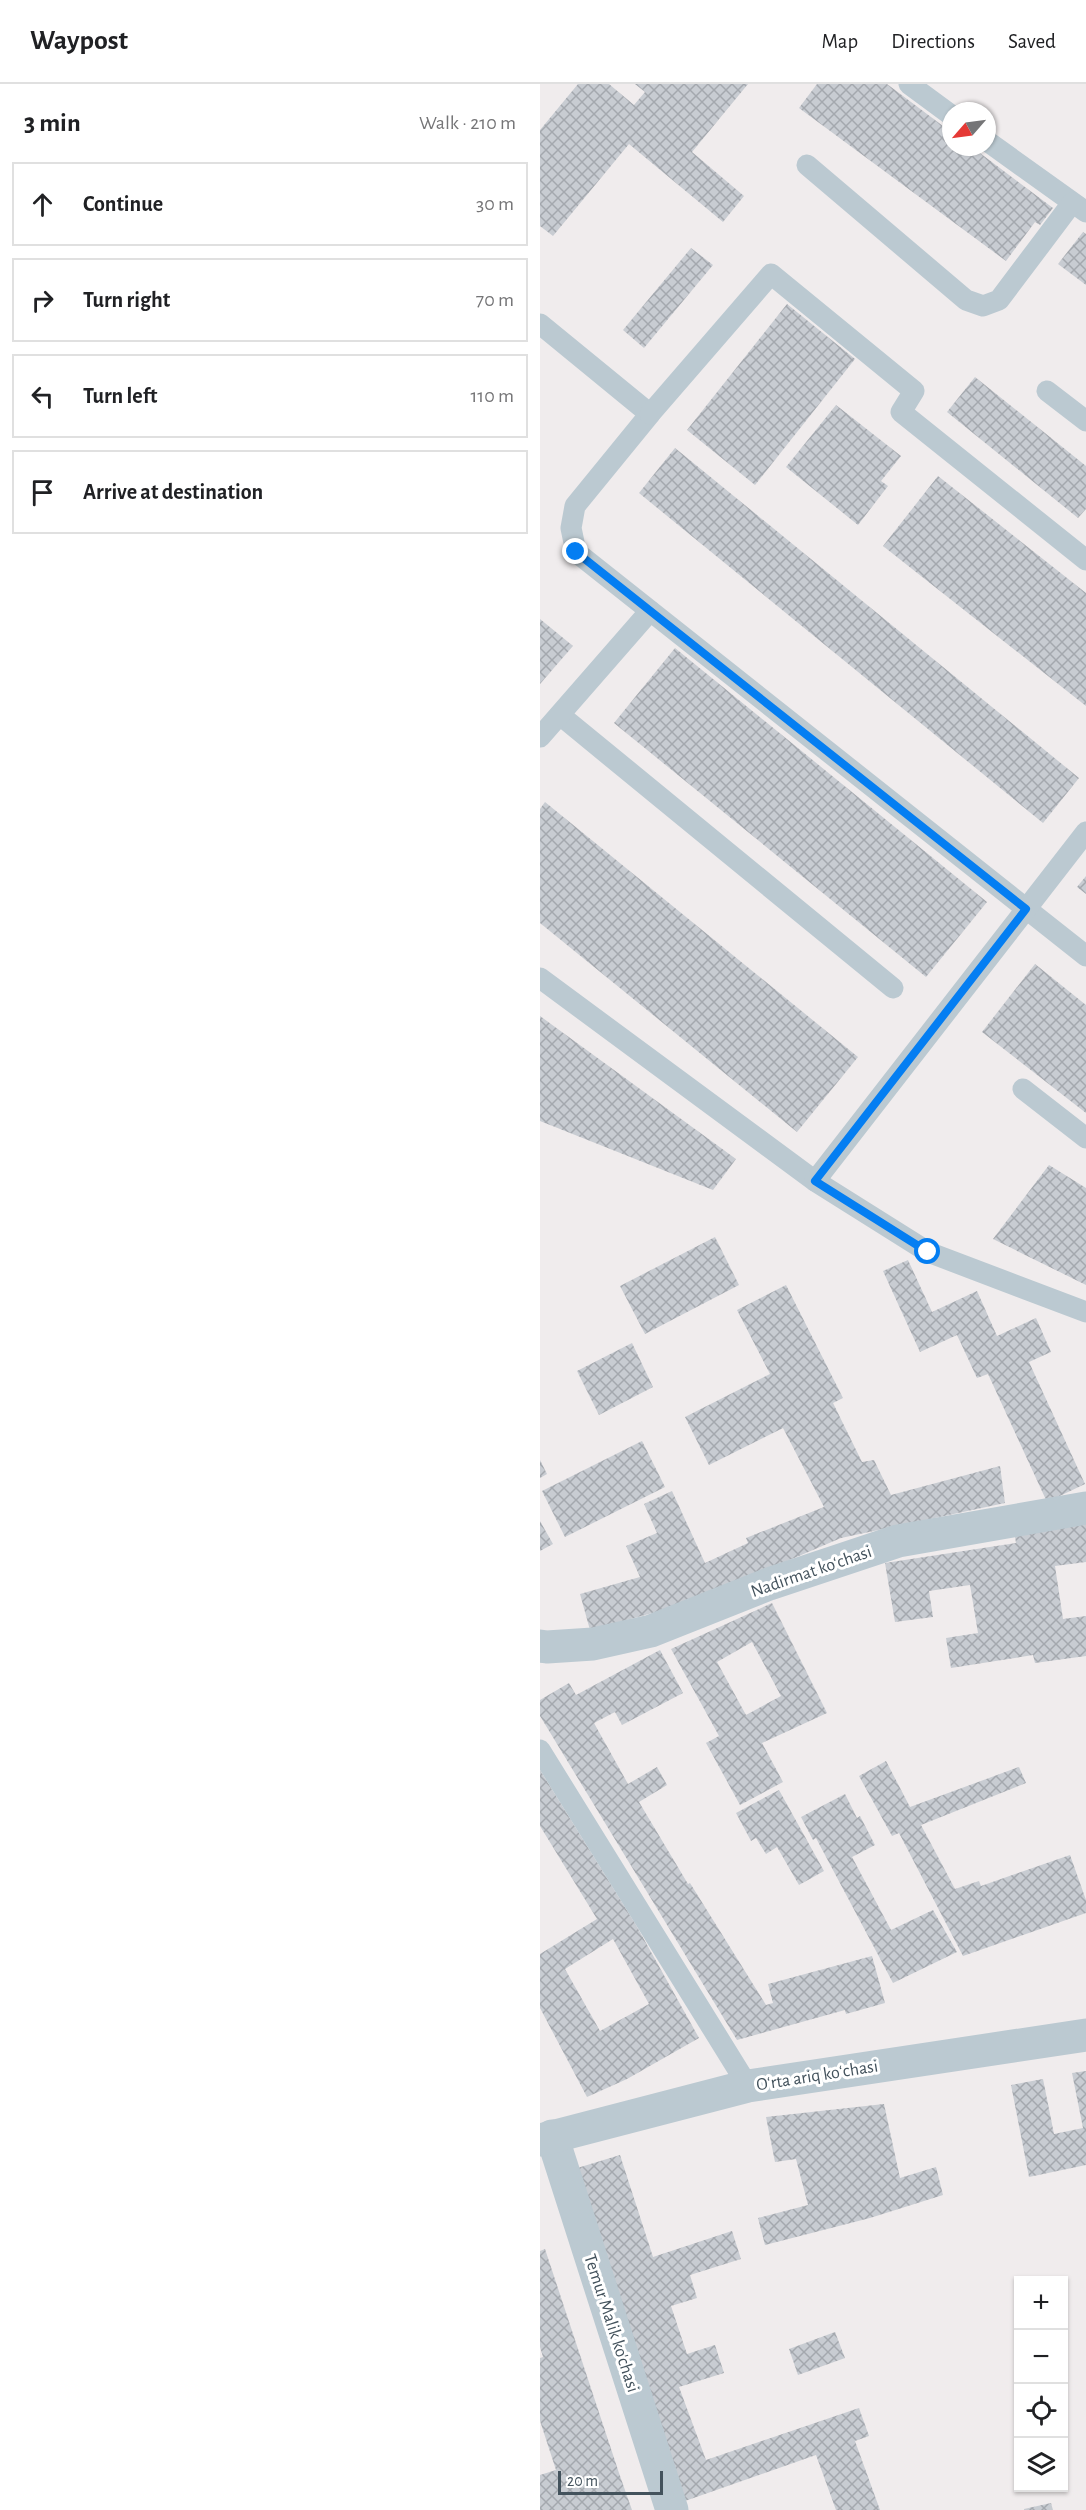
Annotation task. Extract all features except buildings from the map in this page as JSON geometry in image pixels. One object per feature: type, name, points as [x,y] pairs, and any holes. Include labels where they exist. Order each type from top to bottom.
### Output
[{"type":"street","name":"Nadirmat koʻchasi","points":[[540,1646],[593,1644],[651,1630],[769,1584],[898,1541],[1086,1508]]},
{"type":"street","name":"Oʻrta ariq koʻchasi","points":[[546,2138],[748,2086],[1086,2035]]},
{"type":"street","name":"Temur Malik ko'chasi","points":[[546,2138],[672,2510]]},
{"type":"lane","points":[[909,84],[942,108]]},
{"type":"lane","points":[[807,165],[966,300],[983,306],[999,300],[1079,207],[996,147]]},
{"type":"lane","points":[[1086,560],[901,412],[914,391],[771,274],[650,414],[575,506],[571,528],[576,552],[1086,956]]},
{"type":"lane","points":[[540,324],[650,414]]},
{"type":"lane","points":[[1047,391],[1086,421]]},
{"type":"lane","points":[[540,737],[650,611]]},
{"type":"lane","points":[[560,715],[893,988]]},
{"type":"lane","points":[[815,1181],[1086,832]]},
{"type":"lane","points":[[540,978],[815,1181],[928,1252],[1086,1311]]},
{"type":"lane","points":[[1023,1089],[1086,1138]]},
{"type":"lane","points":[[540,1750],[748,2086]]},
{"type":"route","points":[[576,552],[1026,909],[815,1181],[928,1252]]}]
